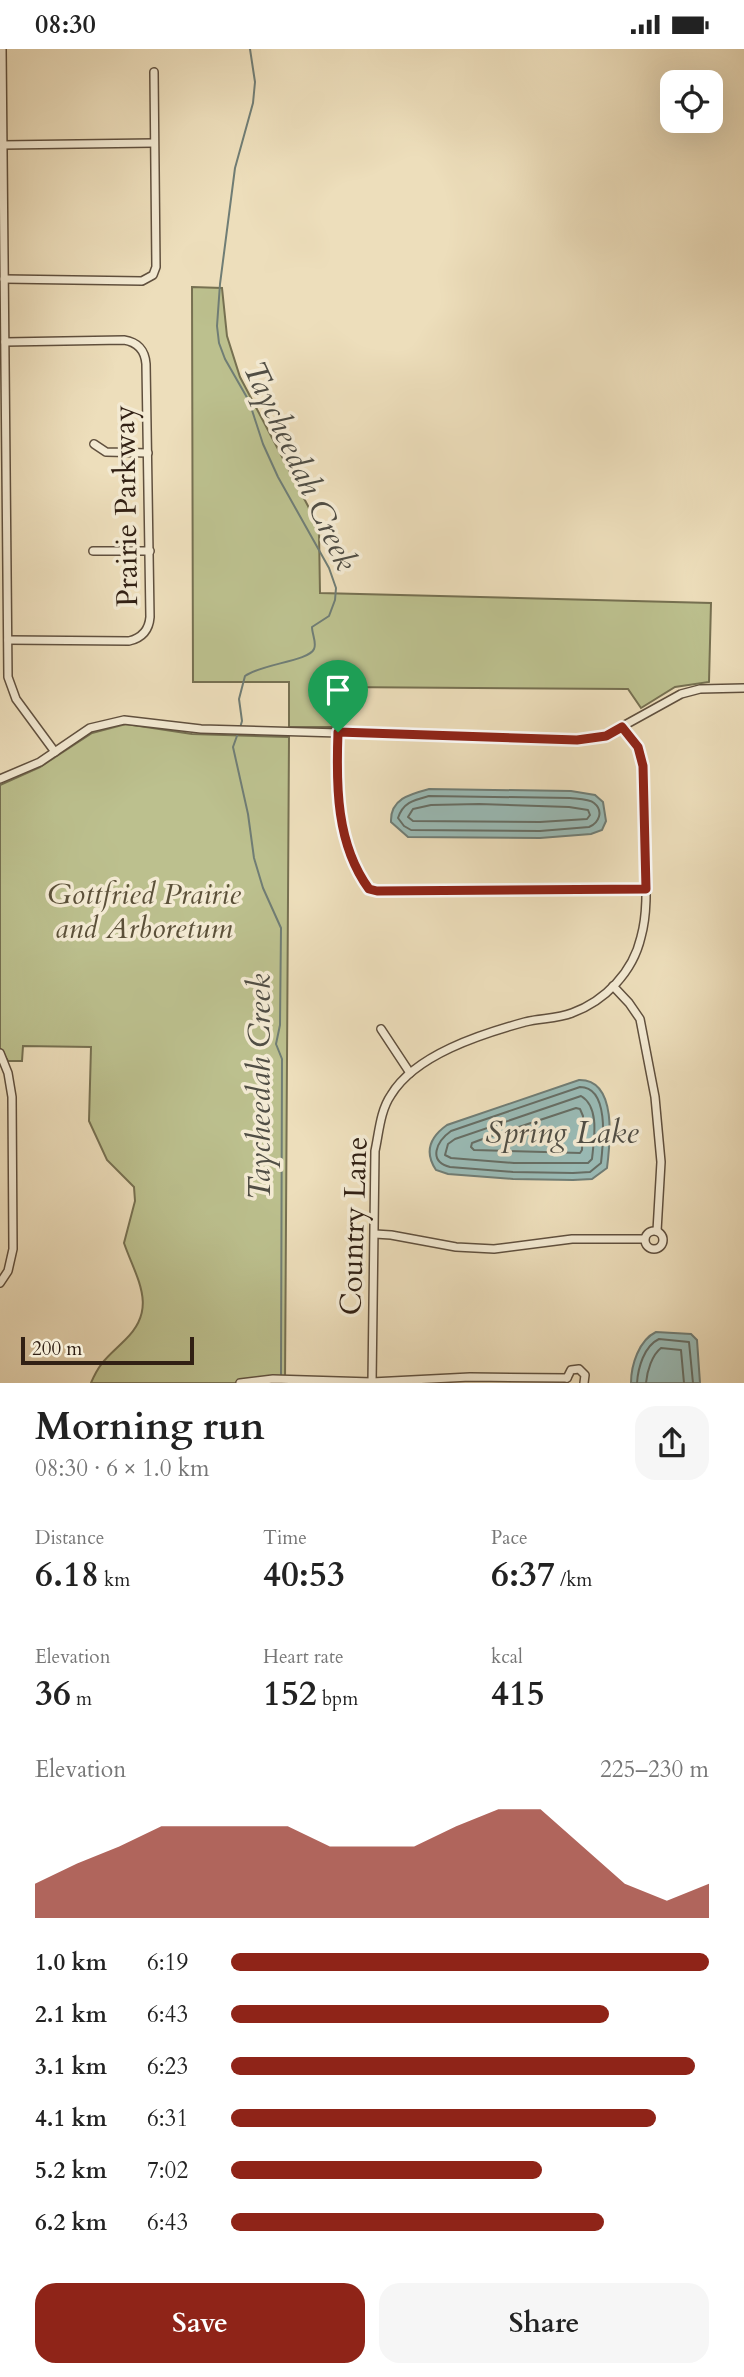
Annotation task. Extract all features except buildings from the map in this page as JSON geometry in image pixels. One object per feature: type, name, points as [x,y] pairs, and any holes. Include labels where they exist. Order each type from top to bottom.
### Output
[{"type":"street","points":[[2,49],[8,677],[12,691],[55,752]]},
{"type":"street","points":[[4,279],[104,282],[148,279],[153,275],[156,267],[154,72]]},
{"type":"street","points":[[2,145],[154,143]]},
{"type":"street","name":"Prairie Parkway","points":[[5,342],[127,341],[141,349],[146,366],[150,551],[150,620],[146,631],[137,639],[8,640]]},
{"type":"street","points":[[94,444],[106,452],[148,453]]},
{"type":"street","points":[[93,551],[150,551]]},
{"type":"street","points":[[0,779],[27,768],[90,728],[117,720],[232,730],[577,740],[606,736],[681,694],[700,689],[744,688]]},
{"type":"street","name":"Country Lane","points":[[372,1383],[375,1151],[381,1118],[390,1095],[423,1063],[466,1042],[525,1022],[571,1013],[602,997],[628,967],[641,937],[646,889],[643,766],[638,747],[622,727]]},
{"type":"street","points":[[338,732],[337,787],[346,840],[358,872],[369,889],[646,889]]},
{"type":"street","points":[[375,1234],[391,1234],[456,1247],[494,1248],[572,1239],[644,1239],[653,1248],[662,1245],[663,1240],[657,1231],[661,1162],[655,1097],[640,1019],[613,986]]},
{"type":"street","points":[[381,1028],[410,1073]]},
{"type":"street","points":[[0,1053],[8,1073],[12,1097],[13,1241],[10,1266],[0,1283]]},
{"type":"street","points":[[644,1239],[651,1231],[657,1231]]},
{"type":"street","points":[[240,1383],[277,1379],[372,1383],[470,1377],[568,1380],[570,1370],[579,1369],[585,1375],[584,1383]]},
{"type":"green space","points":[[192,287],[222,288],[227,336],[240,377],[319,531],[320,593],[711,603],[709,682],[675,687],[641,708],[628,689],[337,687],[337,727],[289,727],[289,682],[193,682]]},
{"type":"green space","name":"Gottfried Prairie and Arboretum","points":[[126,724],[192,734],[289,737],[285,1383],[91,1383],[101,1364],[135,1328],[141,1316],[142,1293],[124,1243],[135,1201],[134,1187],[107,1160],[89,1121],[91,1047],[23,1046],[22,1061],[8,1061],[0,1048],[0,785],[40,767],[92,733]]},
{"type":"water","points":[[429,789],[571,791],[595,795],[603,802],[606,821],[602,830],[591,834],[540,838],[408,837],[391,822],[394,808],[402,799]]},
{"type":"water","name":"Spring Lake","points":[[579,1080],[592,1083],[600,1090],[609,1115],[607,1168],[592,1179],[513,1179],[448,1174],[436,1170],[430,1157],[431,1145],[436,1135],[447,1125]]},
{"type":"water","points":[[656,1332],[691,1334],[697,1340],[700,1383],[631,1383],[637,1354],[645,1341]]},
{"type":"waterway","name":"Taycheedah Creek","points":[[240,728],[242,721],[239,699],[245,676],[310,653],[315,644],[312,627],[329,616],[336,588],[329,568],[278,477],[263,444],[249,401],[219,343],[217,326],[220,284],[235,168],[253,103],[255,82],[250,49]]},
{"type":"waterway","name":"Taycheedah Creek","points":[[238,733],[233,747],[248,814],[254,858],[263,888],[281,928],[280,1025],[276,1044],[282,1059],[281,1375]]},
{"type":"route","points":[[622,727],[638,747],[643,766],[646,889],[369,889],[351,858],[346,840],[337,787],[338,732],[577,740],[606,736],[622,727]]}]
